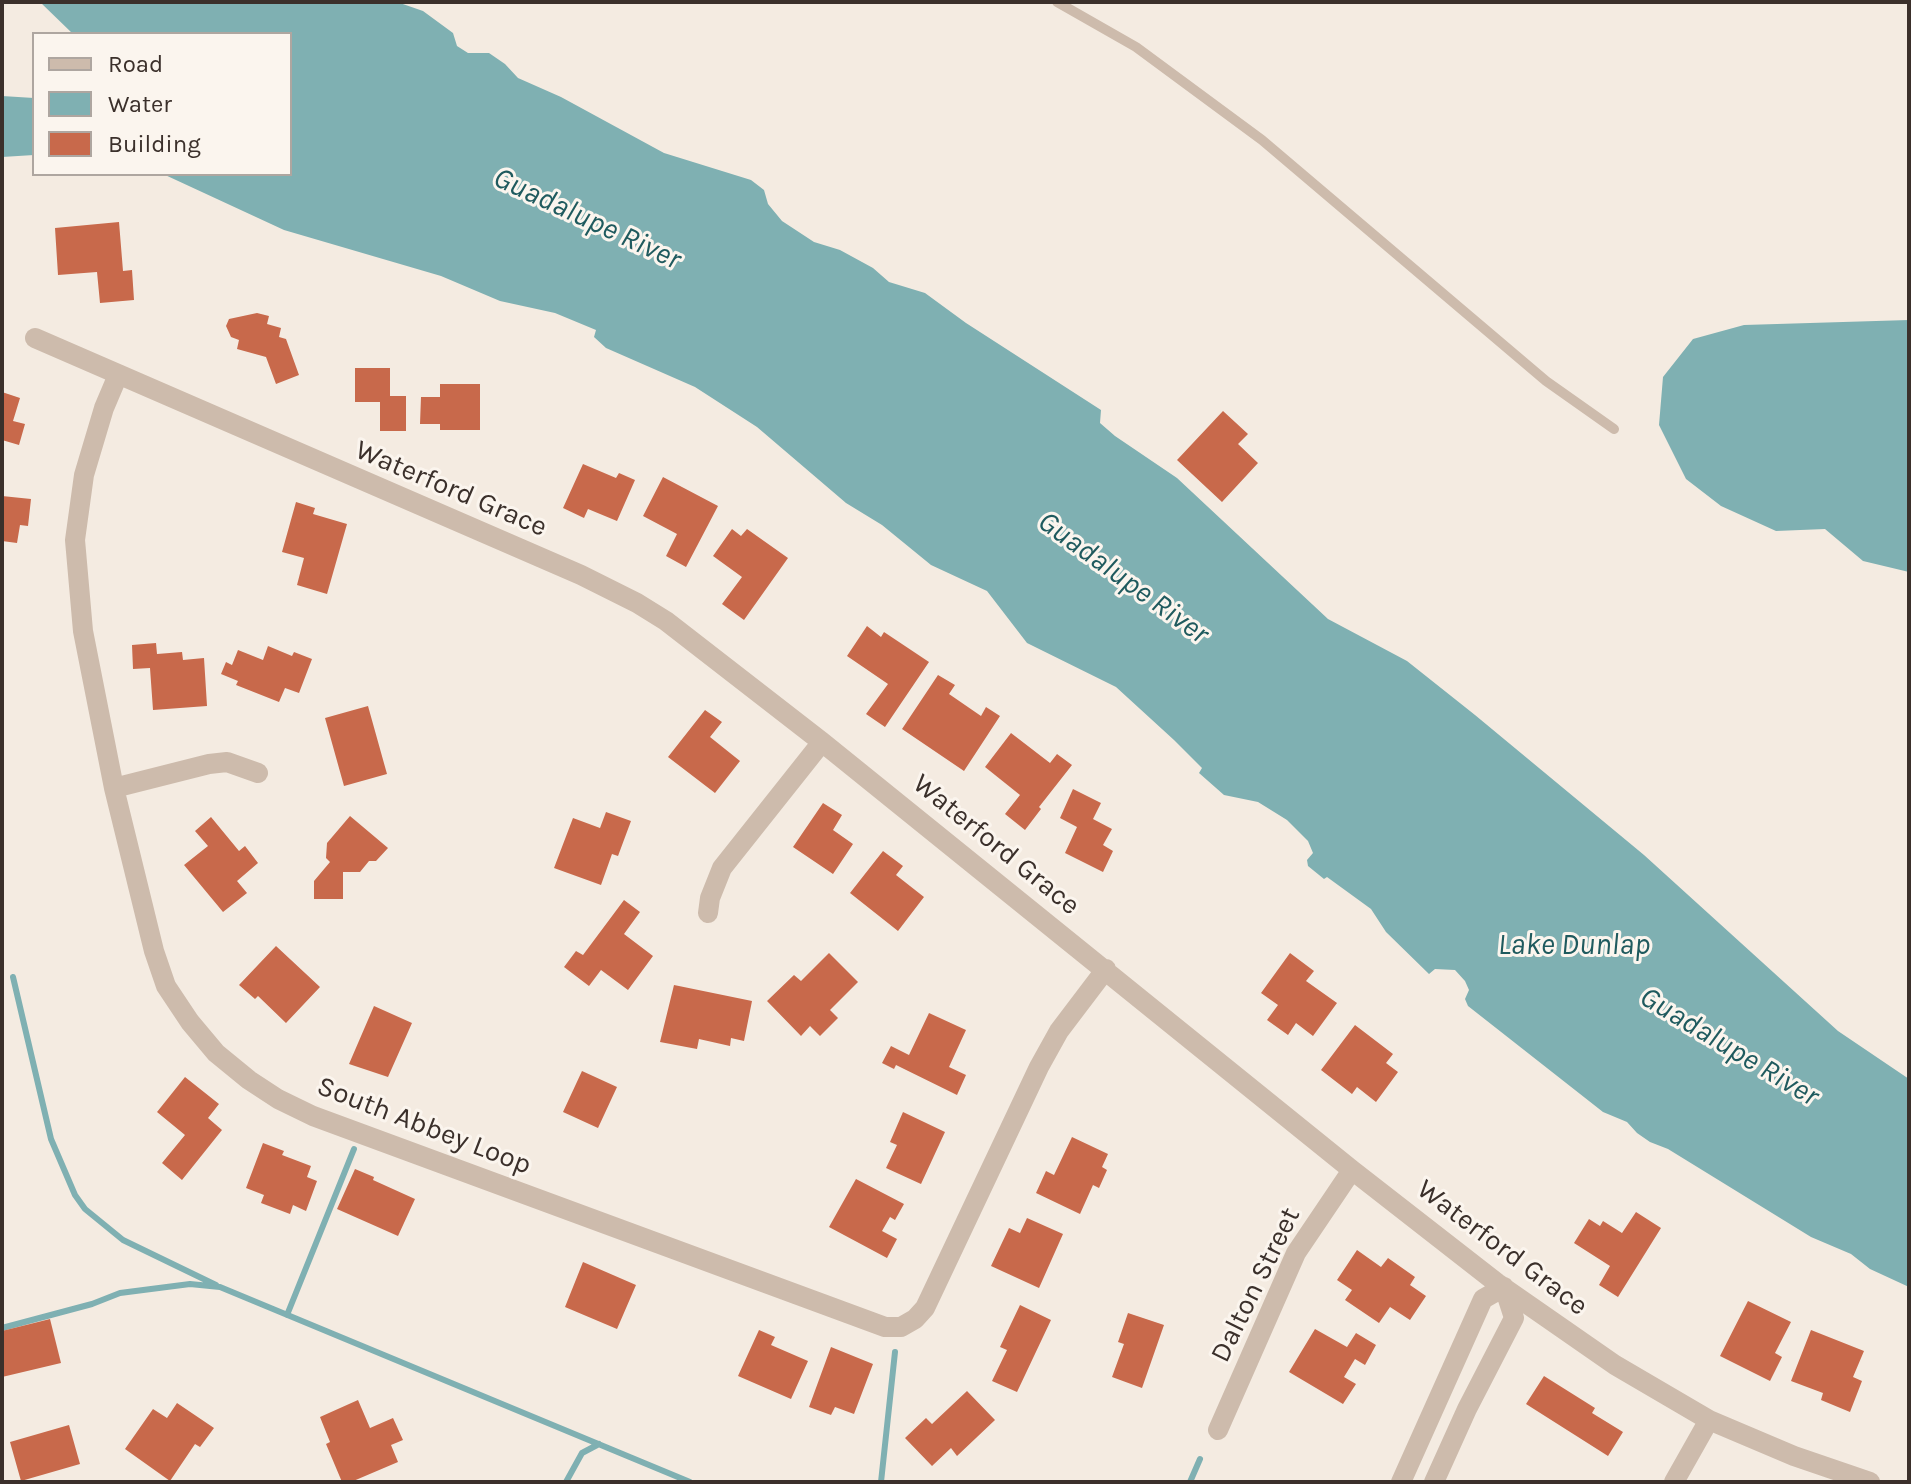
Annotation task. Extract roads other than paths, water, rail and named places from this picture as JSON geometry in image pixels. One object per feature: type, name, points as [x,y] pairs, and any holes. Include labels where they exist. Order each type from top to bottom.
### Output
[{"type":"street","name":"Waterford Grace","points":[[35,338],[609,588],[666,621],[1106,969],[1352,1170],[1504,1287],[1615,1365],[1709,1420],[1794,1456],[1870,1482]]},
{"type":"street","name":"South Abbey Loop","points":[[118,375],[104,408],[84,475],[75,540],[83,631],[114,788],[154,951],[166,986],[216,1053],[278,1099],[313,1116],[885,1327],[908,1324],[925,1308],[1059,1031],[1106,969]]},
{"type":"street","points":[[708,913],[715,881],[722,868],[822,742]]},
{"type":"street","points":[[114,788],[227,762],[258,773]]},
{"type":"street","name":"Dalton Street","points":[[1218,1430],[1296,1253],[1352,1170]]},
{"type":"street","points":[[1401,1482],[1483,1299],[1504,1287],[1514,1318],[1434,1482]]},
{"type":"street","points":[[1674,1482],[1709,1420]]},
{"type":"lane","points":[[1057,2],[1136,47],[1262,140],[1546,381],[1614,429]]},
{"type":"water","name":"Lake Dunlap","points":[[40,2],[397,2],[423,11],[453,33],[457,46],[468,53],[489,53],[518,78],[561,97],[664,153],[751,180],[764,190],[768,204],[782,221],[814,242],[840,250],[873,268],[889,282],[925,293],[1101,410],[1100,423],[1177,478],[1328,619],[1407,661],[1644,855],[1838,1031],[1909,1079],[1909,1287],[1870,1269],[1851,1254],[1811,1237],[1668,1149],[1650,1142],[1627,1122],[1603,1112],[1468,1006],[1465,999],[1469,990],[1455,970],[1435,969],[1429,974],[1386,932],[1371,909],[1308,866],[1307,860],[1313,853],[1308,841],[1287,820],[1258,802],[1224,795],[1199,773],[1202,768],[1174,740],[1116,687],[1027,643],[987,591],[931,565],[882,525],[846,503],[757,427],[695,387],[606,348],[594,337],[596,330],[555,313],[500,301],[441,276],[284,230],[167,176],[292,176],[292,32],[71,32]]},
{"type":"water","points":[[2,96],[32,98],[32,155],[2,157]]},
{"type":"water","points":[[1909,320],[1909,572],[1863,561],[1825,529],[1776,531],[1721,506],[1686,479],[1659,425],[1663,377],[1693,339],[1744,325]]},
{"type":"waterway","points":[[13,977],[51,1139],[75,1195],[85,1209],[123,1240],[216,1285]]},
{"type":"waterway","points":[[287,1315],[354,1149]]},
{"type":"waterway","points":[[2,1328],[92,1304],[120,1293],[190,1284],[220,1287],[690,1482]]},
{"type":"waterway","points":[[881,1482],[895,1352]]},
{"type":"waterway","points":[[566,1482],[582,1453],[599,1444]]},
{"type":"waterway","points":[[1190,1482],[1200,1459]]},
{"type":"water label","name":"Guadalupe River","points":[[587,219]]},
{"type":"water label","name":"Guadalupe River","points":[[1123,578]]},
{"type":"water label","name":"Guadalupe River","points":[[1729,1047]]}]
